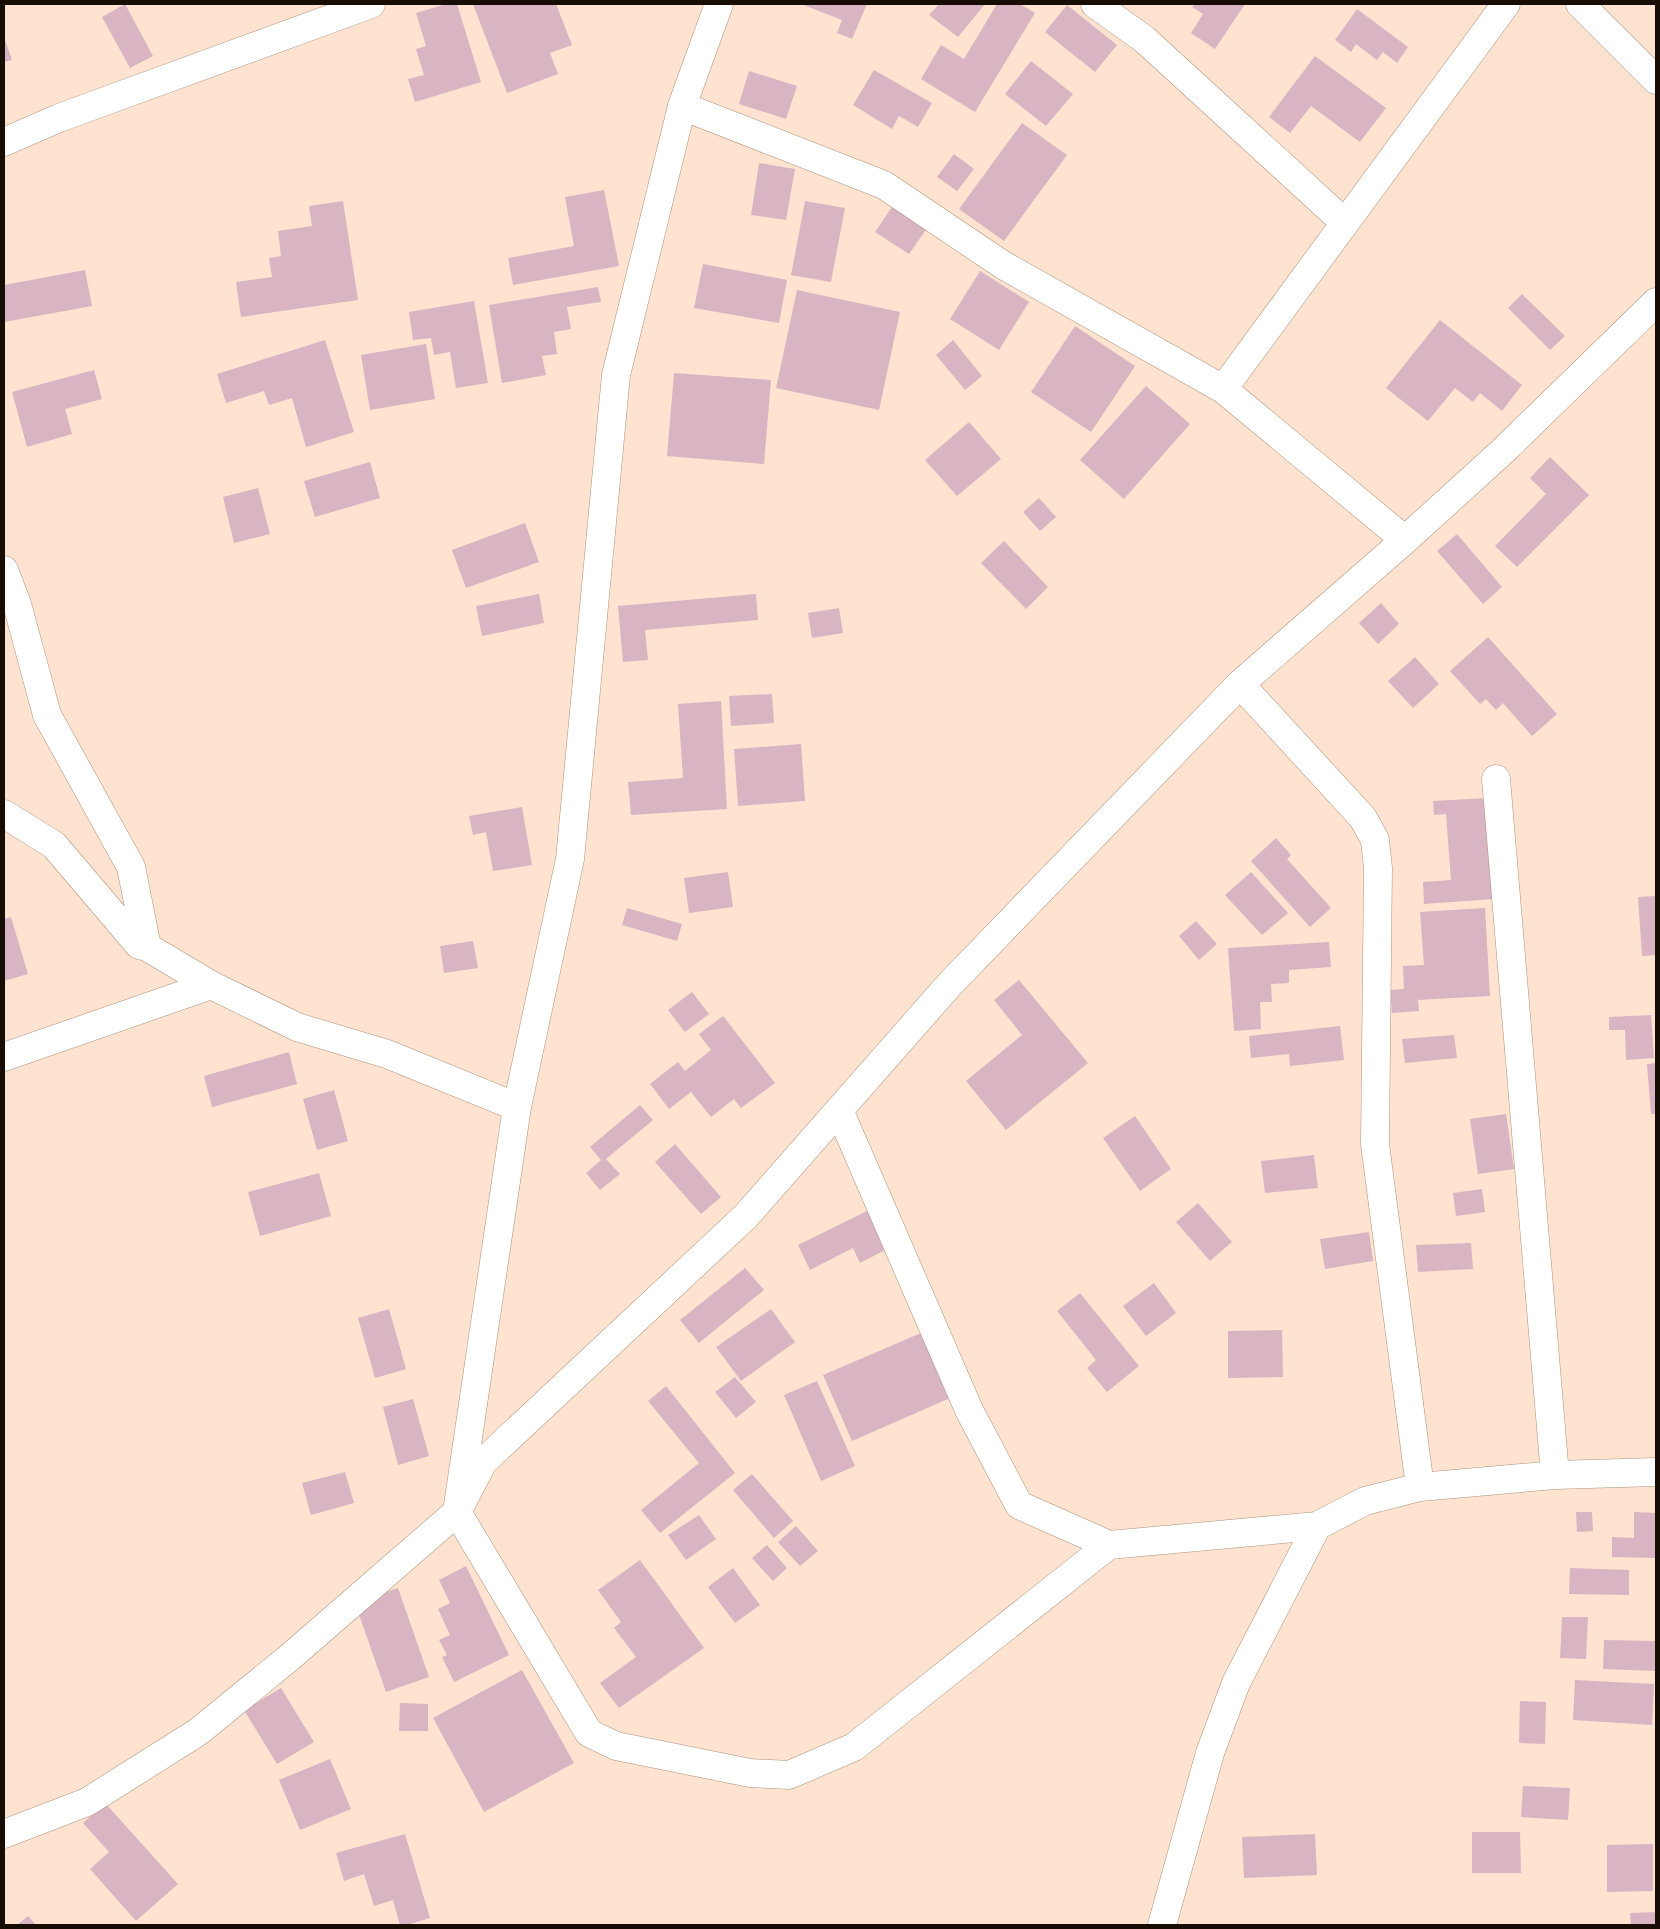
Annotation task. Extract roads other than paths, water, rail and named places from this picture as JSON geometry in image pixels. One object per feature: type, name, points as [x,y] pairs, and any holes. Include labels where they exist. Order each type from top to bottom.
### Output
[{"type":"street","points":[[4,142],[59,118],[371,4]]},
{"type":"street","points":[[719,4],[682,106],[616,375],[570,859],[517,1107],[457,1512],[589,1734],[616,1746],[750,1773],[789,1775],[854,1747],[1109,1546]]},
{"type":"street","points":[[1095,4],[1144,39],[1344,222]]},
{"type":"street","points":[[1223,390],[1344,222],[1506,4]]},
{"type":"street","points":[[1580,4],[1656,80]]},
{"type":"street","points":[[682,106],[884,184],[1004,265],[1223,390],[1405,540]]},
{"type":"street","points":[[4,1834],[87,1802],[198,1732],[290,1657],[457,1512],[483,1462],[746,1216],[949,985],[1240,684],[1405,540],[1503,450],[1656,302]]},
{"type":"street","points":[[4,570],[17,604],[47,715],[131,867],[146,947]]},
{"type":"street","points":[[1240,684],[1363,818],[1374,840],[1378,868],[1375,1144],[1420,1487]]},
{"type":"street","points":[[1496,779],[1555,1475]]},
{"type":"street","points":[[4,814],[54,845],[139,945],[146,947],[211,986],[296,1027],[387,1054],[517,1107]]},
{"type":"street","points":[[4,1057],[211,986]]},
{"type":"street","points":[[840,1110],[969,1410],[1019,1505],[1109,1546],[1317,1526],[1365,1501],[1420,1487],[1555,1475],[1656,1472]]},
{"type":"street","points":[[1162,1925],[1207,1762],[1236,1683],[1317,1526]]}]
